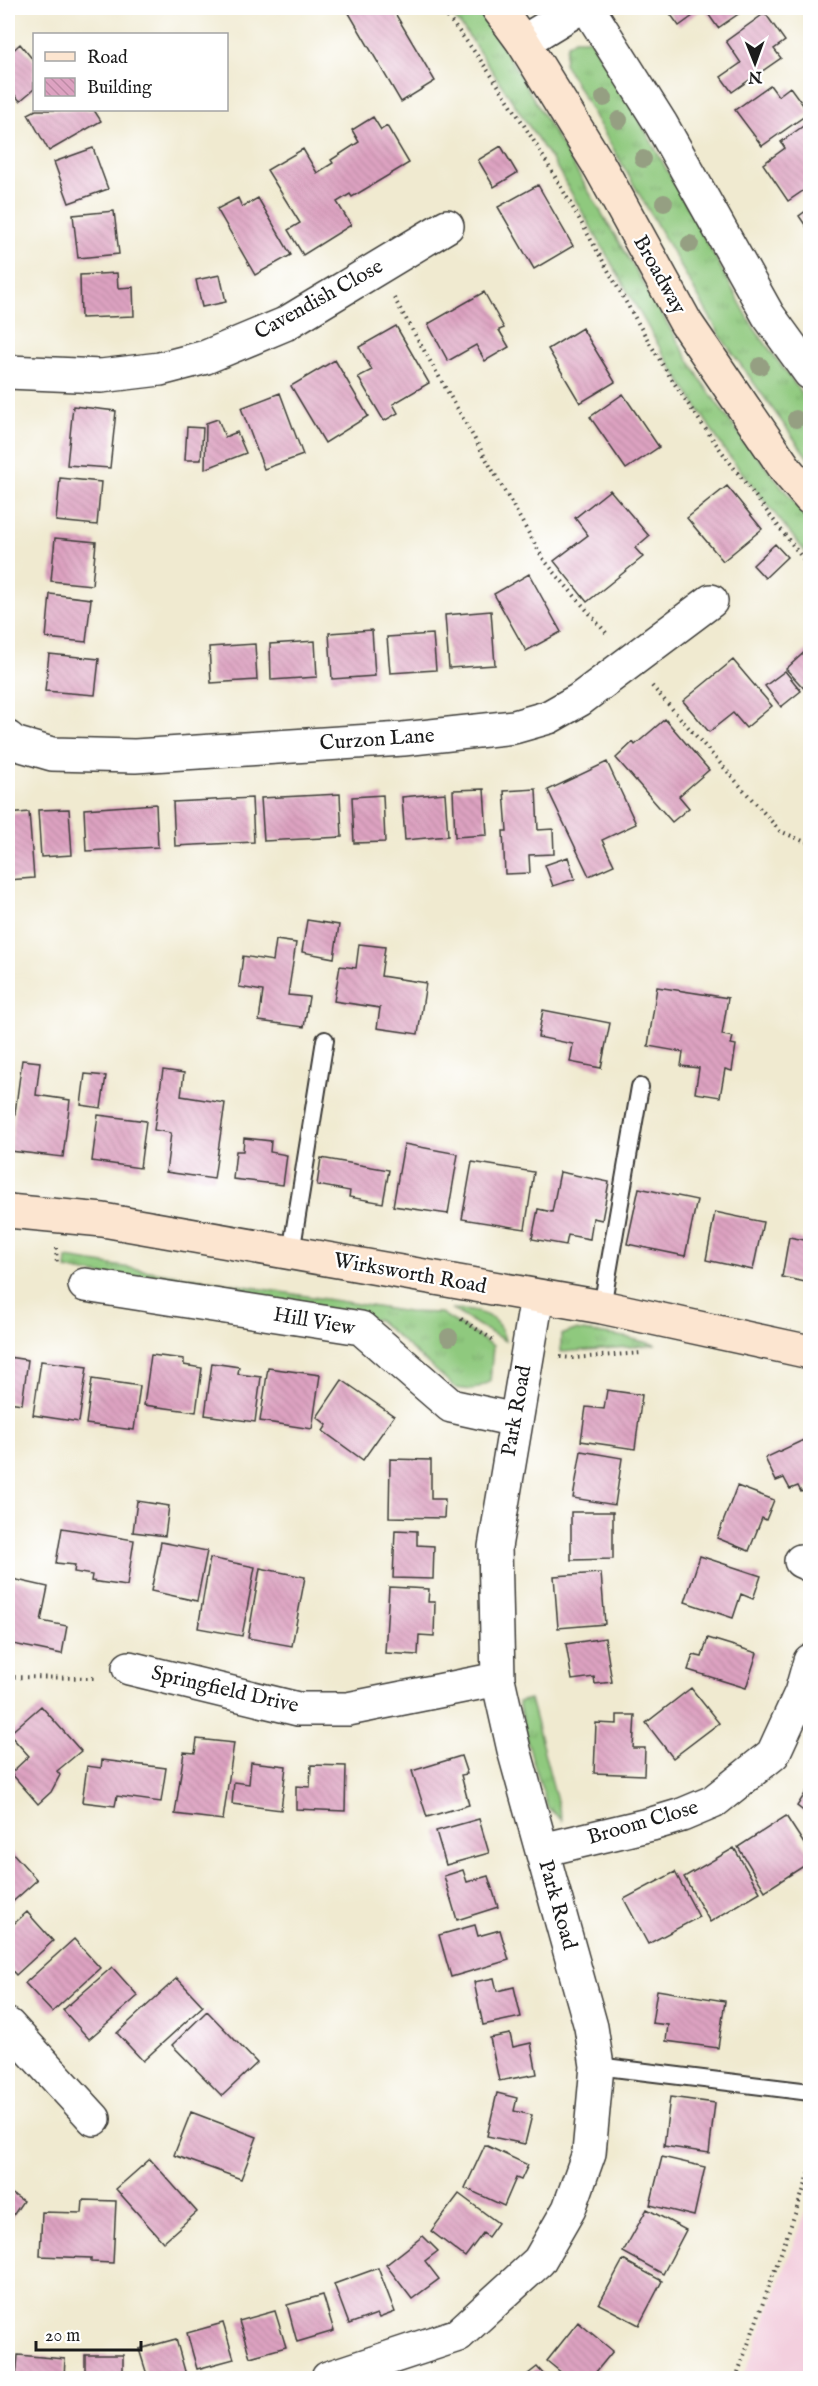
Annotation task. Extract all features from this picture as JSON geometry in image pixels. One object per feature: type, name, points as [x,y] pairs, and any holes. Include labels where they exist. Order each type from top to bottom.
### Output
[{"type":"street","name":"Broadway","points":[[498,8],[523,42],[600,167],[686,323],[787,471],[810,498]]},
{"type":"street","points":[[523,42],[579,8]]},
{"type":"street","points":[[588,8],[661,124],[768,315],[810,373]]},
{"type":"street","name":"Cavendish Close","points":[[8,372],[101,376],[160,369],[206,357],[285,324],[447,226]]},
{"type":"street","name":"Curzon Lane","points":[[8,738],[14,743],[52,754],[135,756],[403,739],[514,727],[549,717],[579,700],[711,601]]},
{"type":"street","name":"Wirksworth Road","points":[[8,1211],[103,1220],[537,1297],[602,1306],[810,1352]]},
{"type":"street","name":"Hill View","points":[[85,1285],[361,1328],[451,1406],[515,1420]]},
{"type":"street","name":"Park Road","points":[[328,2379],[458,2335],[485,2312],[539,2261],[569,2209],[589,2153],[597,2066],[591,2027],[514,1749],[498,1679],[495,1547],[537,1297]]},
{"type":"street","name":"Broom Close","points":[[542,1850],[652,1824],[713,1802],[772,1754],[801,1693],[810,1661]]},
{"type":"street","name":"Springfield Drive","points":[[129,1668],[298,1708],[348,1709],[498,1679]]},
{"type":"street","points":[[8,2025],[94,2119]]},
{"type":"lane","points":[[291,1253],[325,1040]]},
{"type":"lane","points":[[602,1306],[640,1087]]},
{"type":"lane","points":[[597,2066],[810,2092]]},
{"type":"path","points":[[440,8],[488,72],[554,173],[661,362],[713,440],[810,568]]},
{"type":"path","points":[[377,268],[544,560],[780,831],[810,844]]},
{"type":"path","points":[[56,1215],[57,1274],[85,1285]]},
{"type":"path","points":[[556,1368],[557,1356]]},
{"type":"path","points":[[8,1677],[97,1678],[129,1668]]},
{"type":"path","points":[[736,2379],[810,2172]]},
{"type":"shaded area","points":[[810,2202],[810,2378],[743,2378]]},
{"type":"green space","points":[[446,8],[476,8],[491,27],[702,382],[731,423],[810,522],[810,558],[725,451],[664,355],[557,168],[466,32]]},
{"type":"green space","points":[[575,39],[590,39],[625,94],[754,328],[810,405],[810,461],[723,340],[564,63],[567,45]]},
{"type":"green space","points":[[67,1258],[408,1312],[441,1313],[493,1346],[490,1382],[472,1390],[456,1388],[378,1320],[66,1269]]},
{"type":"green space","points":[[451,1309],[469,1310],[486,1315],[498,1324],[505,1341]]},
{"type":"green space","points":[[575,1330],[625,1337],[656,1345],[561,1352],[561,1335]]},
{"type":"green space","points":[[530,1699],[562,1820],[548,1808],[532,1758],[518,1702]]},
{"type":"building","points":[[346,8],[392,8],[435,81],[401,102]]},
{"type":"building","points":[[666,8],[704,8],[679,26]]},
{"type":"building","points":[[704,8],[747,8],[718,28]]},
{"type":"building","points":[[765,13],[785,41],[774,49],[781,58],[732,92],[721,77],[741,63],[726,41]]},
{"type":"building","points":[[20,44],[33,60],[33,90],[20,101],[8,87],[8,55]]},
{"type":"building","points":[[770,85],[778,96],[790,87],[809,113],[762,146],[735,110]]},
{"type":"building","points":[[34,111],[95,111],[101,121],[49,151],[28,114]]},
{"type":"building","points":[[373,117],[381,130],[387,126],[409,163],[352,197],[350,194],[337,202],[351,225],[303,255],[288,230],[300,223],[267,170],[303,149],[317,173],[333,163],[331,160],[359,142],[352,130]]},
{"type":"building","points":[[806,124],[810,130],[810,186],[788,201],[763,164],[785,148],[781,142]]},
{"type":"building","points":[[501,146],[517,173],[494,187],[478,160]]},
{"type":"building","points":[[93,148],[108,189],[69,203],[54,162]]},
{"type":"building","points":[[538,185],[573,246],[534,269],[498,207]]},
{"type":"building","points":[[238,198],[242,207],[258,198],[291,255],[255,275],[217,209]]},
{"type":"building","points":[[810,208],[810,232],[799,216]]},
{"type":"building","points":[[114,211],[119,254],[78,258],[73,215]]},
{"type":"building","points":[[117,273],[118,288],[133,287],[134,316],[81,318],[80,275]]},
{"type":"building","points":[[220,275],[226,302],[202,307],[196,280]]},
{"type":"building","points":[[484,292],[504,328],[499,330],[509,347],[485,361],[476,345],[448,361],[428,324]]},
{"type":"building","points":[[396,326],[429,383],[393,404],[398,413],[384,421],[358,377],[372,370],[359,347]]},
{"type":"building","points":[[582,328],[615,382],[580,403],[548,349]]},
{"type":"building","points":[[335,360],[368,416],[325,443],[291,386]]},
{"type":"building","points":[[280,393],[303,455],[264,469],[241,408]]},
{"type":"building","points":[[623,394],[659,447],[626,469],[590,417]]},
{"type":"building","points":[[73,406],[116,411],[110,468],[67,465]]},
{"type":"building","points":[[218,419],[225,437],[237,432],[246,453],[205,469],[206,423]]},
{"type":"building","points":[[187,427],[203,428],[201,460],[185,460]]},
{"type":"building","points":[[60,478],[101,482],[97,525],[56,521]]},
{"type":"building","points":[[727,486],[762,529],[723,561],[687,518]]},
{"type":"building","points":[[610,490],[649,536],[635,548],[643,557],[587,602],[554,561],[588,535],[575,518]]},
{"type":"building","points":[[55,538],[96,542],[92,585],[51,581]]},
{"type":"building","points":[[775,544],[787,557],[765,578],[753,565]]},
{"type":"building","points":[[529,574],[561,632],[526,651],[494,594]]},
{"type":"building","points":[[50,594],[91,599],[86,642],[46,638]]},
{"type":"building","points":[[491,611],[495,665],[449,668],[445,615]]},
{"type":"building","points":[[372,630],[375,676],[332,679],[329,633]]},
{"type":"building","points":[[433,634],[436,670],[390,673],[387,637]]},
{"type":"building","points":[[315,641],[317,677],[271,680],[270,644]]},
{"type":"building","points":[[255,644],[257,680],[211,683],[209,647]]},
{"type":"building","points":[[810,647],[810,695],[786,669]]},
{"type":"building","points":[[49,654],[99,659],[95,695],[45,691]]},
{"type":"building","points":[[733,660],[772,706],[746,728],[733,713],[709,732],[683,701]]},
{"type":"building","points":[[785,671],[801,691],[781,707],[765,686]]},
{"type":"building","points":[[665,719],[709,770],[679,796],[689,808],[672,822],[616,758],[633,742],[635,745]]},
{"type":"building","points":[[607,762],[636,824],[602,840],[614,865],[589,876],[548,790]]},
{"type":"building","points":[[484,789],[487,835],[455,837],[453,790]]},
{"type":"building","points":[[536,789],[538,830],[553,829],[554,854],[529,855],[530,873],[505,874],[503,831],[507,831],[504,791]]},
{"type":"building","points":[[445,793],[448,836],[405,840],[402,797]]},
{"type":"building","points":[[340,794],[342,837],[264,841],[261,798]]},
{"type":"building","points":[[383,795],[385,842],[354,843],[352,797]]},
{"type":"building","points":[[252,798],[254,842],[175,846],[173,802]]},
{"type":"building","points":[[156,804],[158,847],[86,851],[84,809]]},
{"type":"building","points":[[69,809],[72,855],[41,857],[38,810]]},
{"type":"building","points":[[29,812],[34,878],[8,880],[8,814]]},
{"type":"building","points":[[568,857],[575,879],[553,886],[545,865]]},
{"type":"building","points":[[307,920],[339,925],[334,958],[302,952]]},
{"type":"building","points":[[276,940],[296,943],[288,995],[309,997],[304,1027],[259,1021],[263,991],[239,987],[243,956],[273,961]]},
{"type":"building","points":[[359,944],[385,947],[381,976],[426,983],[418,1034],[377,1028],[380,1008],[334,1001],[340,966],[356,968]]},
{"type":"building","points":[[657,987],[728,998],[722,1035],[733,1037],[731,1044],[736,1045],[732,1071],[725,1069],[720,1097],[695,1093],[699,1068],[681,1066],[683,1052],[648,1046]]},
{"type":"building","points":[[543,1010],[610,1023],[601,1068],[570,1062],[573,1044],[538,1037]]},
{"type":"building","points":[[22,1060],[40,1062],[36,1095],[70,1100],[63,1157],[10,1151]]},
{"type":"building","points":[[163,1070],[184,1073],[181,1096],[225,1103],[214,1179],[166,1172],[171,1133],[154,1130]]},
{"type":"building","points":[[85,1074],[106,1076],[101,1108],[81,1105]]},
{"type":"building","points":[[98,1115],[146,1121],[140,1168],[92,1161]]},
{"type":"building","points":[[244,1138],[271,1141],[270,1152],[287,1155],[283,1185],[233,1179],[236,1151],[243,1151]]},
{"type":"building","points":[[404,1144],[458,1154],[448,1214],[393,1206]]},
{"type":"building","points":[[321,1158],[389,1170],[383,1203],[349,1197],[350,1191],[317,1185]]},
{"type":"building","points":[[472,1162],[534,1172],[525,1229],[462,1219]]},
{"type":"building","points":[[560,1172],[609,1182],[602,1220],[593,1218],[590,1239],[568,1235],[566,1245],[532,1239],[538,1209],[552,1212]]},
{"type":"building","points":[[639,1188],[697,1200],[685,1256],[627,1244]]},
{"type":"building","points":[[715,1212],[763,1222],[753,1270],[706,1260]]},
{"type":"building","points":[[789,1237],[810,1241],[810,1283],[782,1277]]},
{"type":"building","points":[[151,1355],[184,1359],[184,1365],[202,1368],[196,1412],[144,1405]]},
{"type":"building","points":[[8,1357],[28,1360],[22,1404],[8,1402]]},
{"type":"building","points":[[41,1361],[87,1367],[79,1422],[33,1415]]},
{"type":"building","points":[[212,1363],[239,1367],[238,1374],[261,1377],[255,1422],[205,1415]]},
{"type":"building","points":[[268,1368],[320,1375],[312,1429],[260,1421]]},
{"type":"building","points":[[92,1379],[140,1386],[134,1430],[86,1424]]},
{"type":"building","points":[[342,1380],[394,1416],[363,1460],[323,1431],[327,1425],[317,1417]]},
{"type":"building","points":[[607,1390],[642,1395],[635,1449],[581,1441],[586,1407],[604,1409]]},
{"type":"building","points":[[810,1437],[810,1487],[801,1492],[798,1486],[790,1489],[784,1478],[776,1481],[765,1458]]},
{"type":"building","points":[[581,1451],[622,1458],[615,1505],[573,1498]]},
{"type":"building","points":[[390,1459],[431,1460],[431,1499],[445,1499],[444,1518],[389,1517]]},
{"type":"building","points":[[737,1486],[774,1500],[766,1520],[762,1518],[749,1551],[717,1538]]},
{"type":"building","points":[[137,1501],[169,1506],[165,1536],[133,1532]]},
{"type":"building","points":[[571,1512],[613,1512],[613,1559],[571,1560]]},
{"type":"building","points":[[62,1528],[134,1540],[127,1586],[91,1581],[92,1575],[74,1572],[75,1565],[56,1563]]},
{"type":"building","points":[[395,1530],[417,1531],[417,1545],[434,1546],[433,1579],[393,1578]]},
{"type":"building","points":[[161,1542],[207,1551],[197,1601],[151,1591]]},
{"type":"building","points":[[700,1556],[761,1576],[753,1599],[741,1594],[733,1618],[685,1602]]},
{"type":"building","points":[[210,1558],[255,1567],[242,1636],[198,1628]]},
{"type":"building","points":[[260,1568],[305,1577],[292,1646],[248,1638]]},
{"type":"building","points":[[601,1573],[605,1624],[558,1628],[554,1576]]},
{"type":"building","points":[[8,1578],[48,1587],[41,1621],[67,1626],[62,1654],[8,1643]]},
{"type":"building","points":[[389,1587],[429,1589],[428,1602],[435,1602],[434,1636],[419,1635],[418,1655],[385,1653]]},
{"type":"building","points":[[605,1638],[612,1682],[595,1684],[594,1677],[572,1680],[566,1644]]},
{"type":"building","points":[[708,1638],[757,1653],[746,1688],[688,1670],[693,1655],[702,1657]]},
{"type":"building","points":[[691,1688],[719,1723],[673,1758],[646,1723]]},
{"type":"building","points":[[41,1706],[81,1751],[57,1771],[60,1775],[51,1792],[38,1804],[11,1773],[29,1756],[9,1734]]},
{"type":"building","points":[[617,1715],[635,1715],[633,1748],[645,1748],[644,1775],[594,1773],[596,1723],[617,1724]]},
{"type":"building","points":[[197,1739],[234,1743],[223,1820],[175,1814],[184,1752],[195,1753]]},
{"type":"building","points":[[461,1756],[467,1774],[461,1775],[469,1805],[427,1817],[412,1771]]},
{"type":"building","points":[[102,1760],[166,1768],[161,1802],[117,1796],[115,1806],[82,1802],[87,1766],[101,1768]]},
{"type":"building","points":[[251,1762],[286,1766],[281,1810],[232,1804],[234,1782],[249,1784]]},
{"type":"building","points":[[311,1765],[346,1766],[345,1811],[296,1809],[296,1786],[310,1787]]},
{"type":"building","points":[[810,1786],[810,1816],[797,1806]]},
{"type":"building","points":[[786,1816],[810,1853],[810,1862],[765,1891],[738,1847]]},
{"type":"building","points":[[479,1819],[489,1853],[446,1865],[436,1831]]},
{"type":"building","points":[[734,1848],[760,1892],[710,1922],[684,1877]]},
{"type":"building","points":[[11,1851],[37,1880],[8,1906],[8,1854]]},
{"type":"building","points":[[463,1870],[467,1882],[488,1876],[498,1907],[457,1920],[444,1876]]},
{"type":"building","points":[[675,1872],[699,1917],[648,1944],[624,1899]]},
{"type":"building","points":[[27,1912],[53,1941],[16,1975],[8,1966],[8,1929]]},
{"type":"building","points":[[475,1925],[478,1936],[500,1930],[509,1960],[451,1977],[439,1935]]},
{"type":"building","points":[[74,1939],[100,1968],[52,2012],[25,1983]]},
{"type":"building","points":[[112,1967],[138,1996],[89,2039],[63,2010]]},
{"type":"building","points":[[177,1978],[203,2006],[143,2061],[117,2033]]},
{"type":"building","points":[[494,1978],[497,1991],[514,1987],[521,2017],[483,2025],[474,1982]]},
{"type":"building","points":[[657,1990],[725,2001],[718,2048],[666,2041],[668,2025],[652,2023]]},
{"type":"building","points":[[207,2011],[257,2063],[222,2096],[172,2045]]},
{"type":"building","points":[[510,2034],[513,2047],[531,2043],[537,2074],[499,2081],[490,2038]]},
{"type":"building","points":[[497,2093],[517,2098],[514,2111],[532,2115],[525,2144],[487,2136]]},
{"type":"building","points":[[670,2097],[715,2103],[709,2153],[664,2146]]},
{"type":"building","points":[[191,2112],[257,2137],[241,2179],[174,2155]]},
{"type":"building","points":[[485,2145],[528,2165],[521,2180],[516,2178],[504,2206],[465,2188]]},
{"type":"building","points":[[662,2157],[705,2167],[694,2216],[650,2205]]},
{"type":"building","points":[[150,2159],[197,2212],[163,2242],[116,2189]]},
{"type":"building","points":[[8,2191],[23,2201],[8,2223]]},
{"type":"building","points":[[459,2194],[498,2223],[488,2237],[483,2233],[465,2257],[431,2231]]},
{"type":"building","points":[[83,2200],[116,2201],[113,2263],[91,2262],[91,2258],[40,2256],[42,2212],[82,2213]]},
{"type":"building","points":[[647,2209],[686,2230],[663,2274],[623,2252]]},
{"type":"building","points":[[423,2236],[438,2251],[425,2261],[439,2279],[412,2299],[386,2265]]},
{"type":"building","points":[[623,2260],[662,2281],[639,2325],[599,2304]]},
{"type":"building","points":[[378,2268],[395,2312],[379,2318],[377,2314],[349,2324],[334,2284]]},
{"type":"building","points":[[323,2295],[334,2331],[297,2342],[287,2305]]},
{"type":"building","points":[[275,2311],[286,2347],[250,2357],[239,2321]]},
{"type":"building","points":[[578,2322],[613,2351],[591,2378],[568,2378],[547,2361]]},
{"type":"building","points":[[223,2323],[234,2359],[197,2369],[187,2333]]},
{"type":"building","points":[[176,2339],[186,2375],[172,2378],[148,2378],[139,2349]]},
{"type":"building","points":[[18,2355],[65,2359],[64,2378],[16,2378]]},
{"type":"building","points":[[85,2355],[123,2355],[123,2378],[85,2378]]},
{"type":"building","points":[[537,2367],[547,2378],[523,2378]]}]
